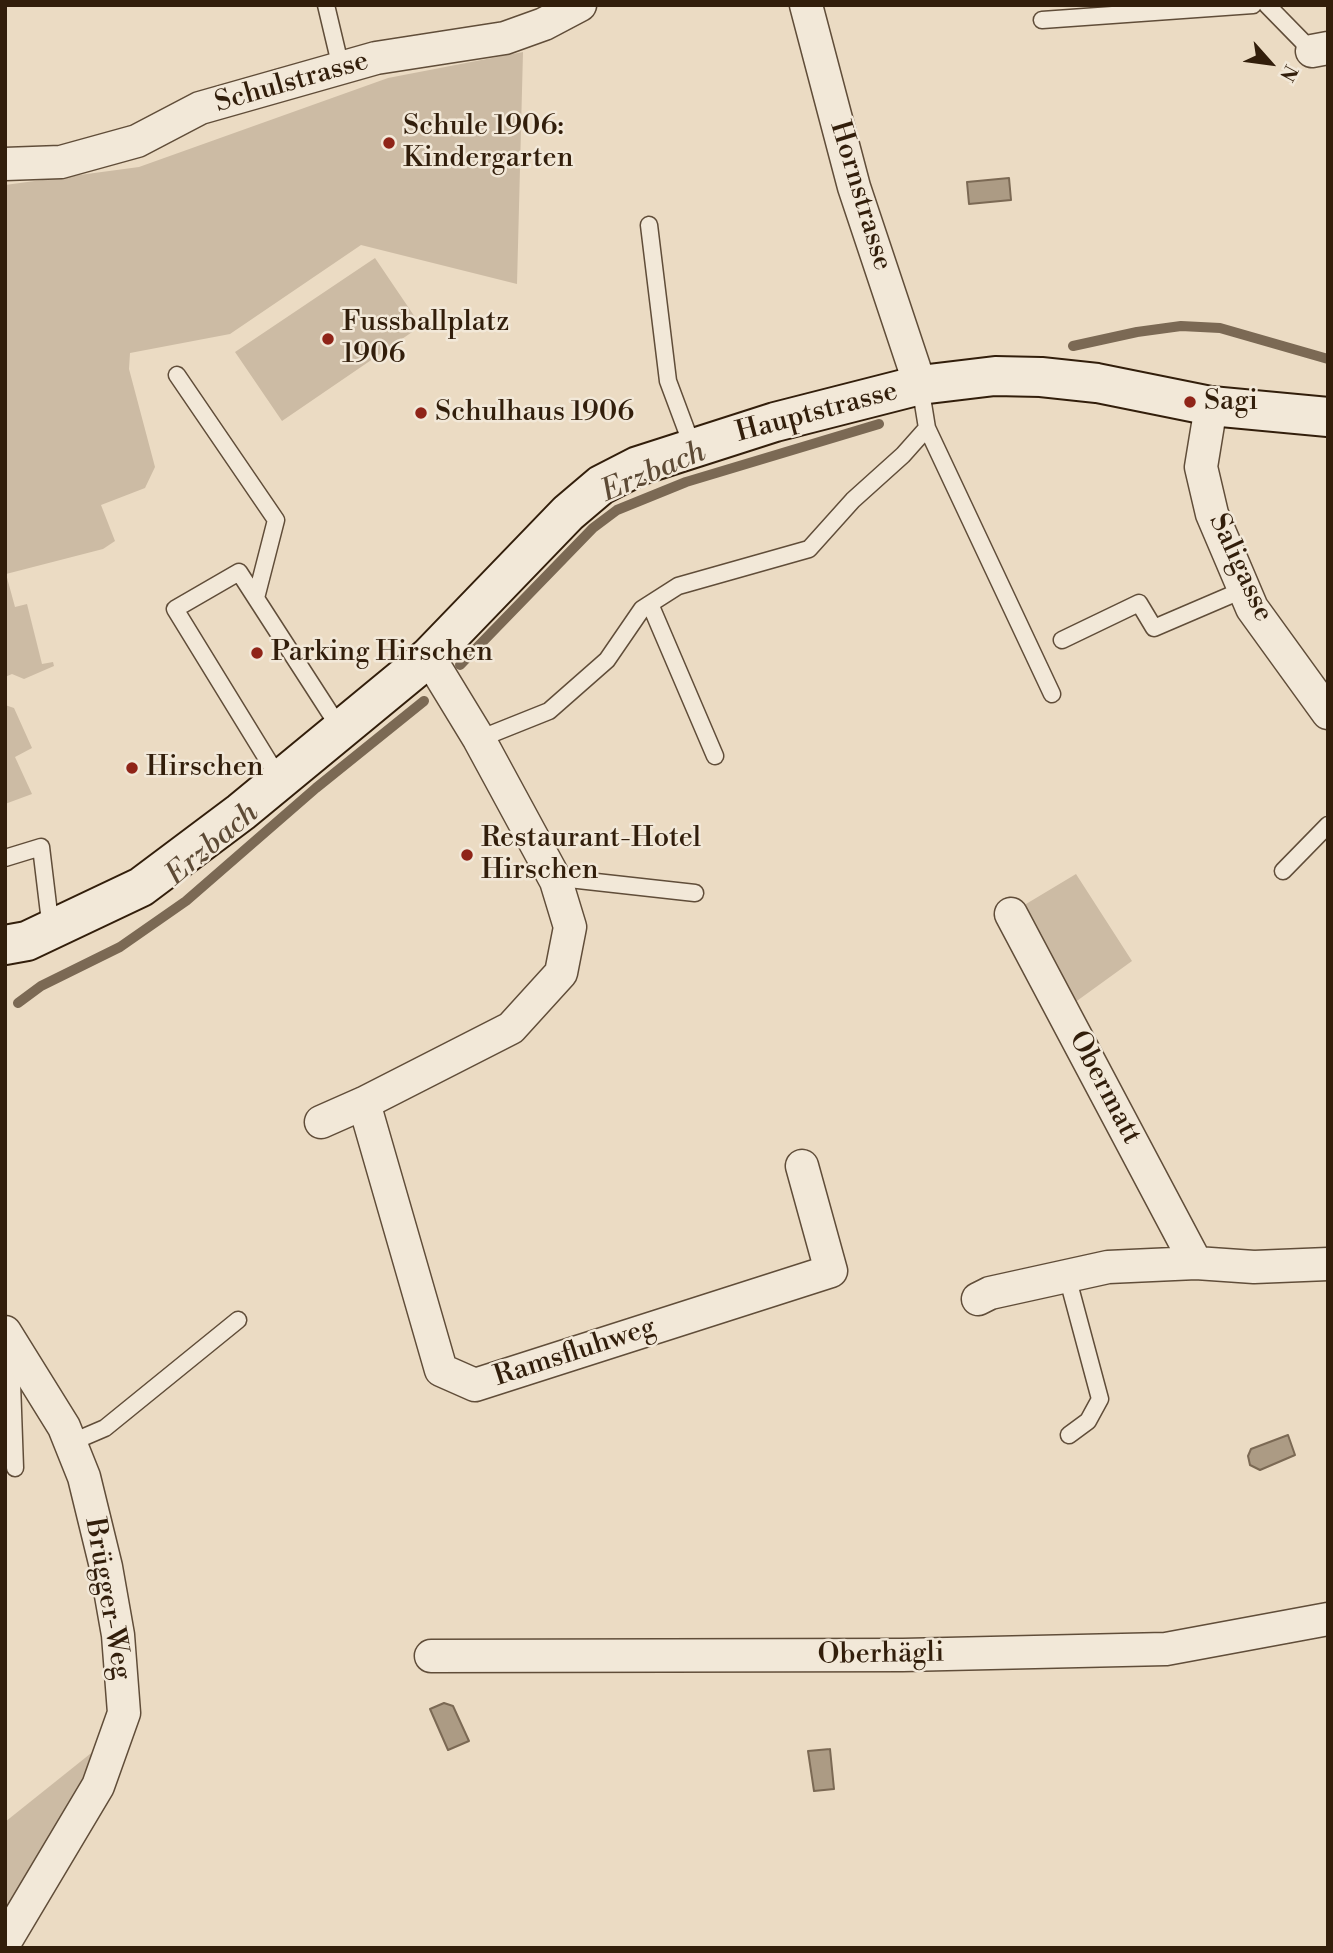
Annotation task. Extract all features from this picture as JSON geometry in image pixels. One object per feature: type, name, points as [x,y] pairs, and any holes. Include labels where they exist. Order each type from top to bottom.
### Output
[{"type":"main road","name":"Hauptstrasse","points":[[5,944],[27,941],[141,887],[241,812],[429,657],[568,513],[601,485],[638,466],[775,422],[920,385],[995,376],[1041,377],[1097,383],[1211,406],[1328,417]]},
{"type":"street","name":"Schulstrasse","points":[[5,164],[74,159],[136,141],[200,108],[376,58],[505,38],[544,24],[580,5]]},
{"type":"street","name":"Hornstrasse","points":[[806,5],[854,187],[920,385]]},
{"type":"street","name":"Saligasse","points":[[1211,406],[1201,467],[1212,514],[1252,608],[1328,712]]},
{"type":"street","points":[[321,1122],[511,1028],[561,973],[570,927],[556,881],[480,739],[429,657]]},
{"type":"street","name":"Obermatt","points":[[1012,914],[1196,1263]]},
{"type":"street","name":"Ramsfluhweg","points":[[364,1103],[441,1370],[475,1385],[831,1271],[802,1166]]},
{"type":"street","points":[[978,1299],[990,1293],[1108,1267],[1196,1263],[1254,1267],[1328,1265]]},
{"type":"street","name":"Brügger-Weg","points":[[5,1942],[98,1786],[124,1713],[118,1635],[106,1567],[84,1477],[64,1427],[8,1336]]},
{"type":"street","name":"Oberhägli","points":[[431,1656],[904,1655],[1166,1649],[1328,1619]]},
{"type":"lane","points":[[326,5],[341,68]]},
{"type":"lane","points":[[1042,20],[1253,5]]},
{"type":"lane","points":[[1267,5],[1320,50]]},
{"type":"lane","points":[[649,225],[668,381],[693,448]]},
{"type":"lane","points":[[177,375],[276,520],[256,598]]},
{"type":"lane","points":[[920,385],[927,428],[1052,694]]},
{"type":"lane","points":[[480,739],[550,711],[607,660],[642,609],[678,586],[809,549],[853,500],[927,428]]},
{"type":"lane","points":[[280,780],[175,608],[239,572],[341,730]]},
{"type":"lane","points":[[1062,640],[1139,603],[1154,628],[1245,589]]},
{"type":"lane","points":[[650,604],[715,756]]},
{"type":"lane","points":[[1283,871],[1328,825]]},
{"type":"lane","points":[[5,858],[41,847],[51,930]]},
{"type":"lane","points":[[556,881],[569,879],[695,893]]},
{"type":"lane","points":[[1067,1276],[1100,1399],[1088,1421],[1069,1435]]},
{"type":"lane","points":[[70,1443],[104,1428],[238,1320]]},
{"type":"lane","points":[[8,1336],[15,1468]]},
{"type":"shaded area","points":[[523,52],[517,284],[361,245],[230,334],[130,353],[129,369],[155,467],[145,488],[101,505],[115,541],[103,549],[6,574],[15,607],[27,604],[42,664],[53,662],[54,666],[24,679],[12,674],[5,677],[5,185],[139,167],[388,78]]},
{"type":"shaded area","points":[[1009,178],[1011,200],[969,204],[967,182]]},
{"type":"shaded area","name":"Fussballplatz 1906","points":[[375,258],[421,326],[282,421],[235,352]]},
{"type":"shaded area","points":[[5,705],[14,708],[32,748],[15,757],[32,794],[5,804]]},
{"type":"shaded area","points":[[1076,874],[1132,961],[1074,1003],[1021,907]]},
{"type":"shaded area","points":[[1288,1435],[1295,1455],[1260,1470],[1250,1465],[1248,1456],[1251,1449]]},
{"type":"shaded area","points":[[444,1703],[453,1706],[469,1741],[448,1750],[430,1709]]},
{"type":"shaded area","points":[[100,1746],[83,1791],[5,1914],[5,1822]]},
{"type":"shaded area","points":[[830,1749],[834,1789],[814,1791],[808,1751]]},
{"type":"waterway","name":"Erzbach","points":[[1073,346],[1137,332],[1181,326],[1220,328],[1328,359]]},
{"type":"waterway","name":"Erzbach","points":[[460,665],[593,528],[617,510],[686,482],[879,424]]},
{"type":"waterway","name":"Erzbach","points":[[18,1003],[41,986],[120,947],[186,901],[316,788],[424,701]]},
{"type":"place","name":"Schule 1906: Kindergarten","points":[[389,143]]},
{"type":"place","name":"Fussballplatz 1906","points":[[328,339]]},
{"type":"place","name":"Sagi","points":[[1190,402]]},
{"type":"place","name":"Schulhaus 1906","points":[[421,413]]},
{"type":"place","name":"Parking Hirschen","points":[[257,653]]},
{"type":"place","name":"Hirschen","points":[[132,768]]},
{"type":"place","name":"Restaurant-Hotel Hirschen","points":[[467,855]]}]
